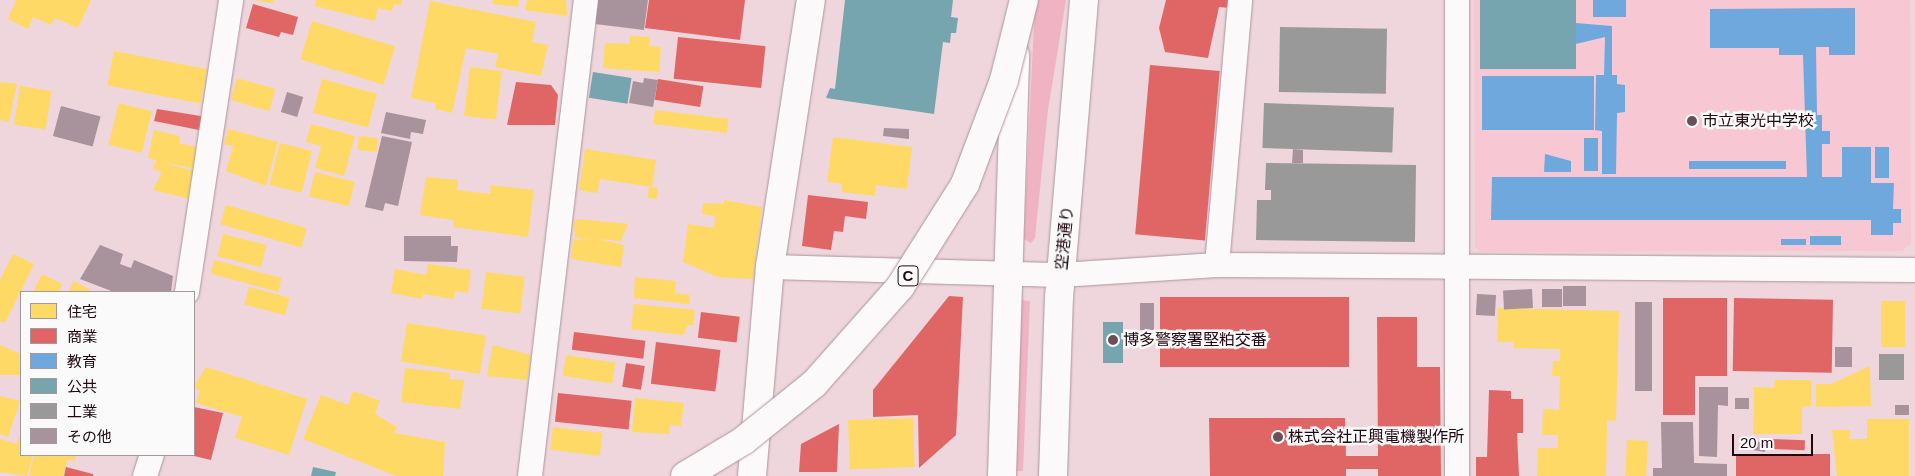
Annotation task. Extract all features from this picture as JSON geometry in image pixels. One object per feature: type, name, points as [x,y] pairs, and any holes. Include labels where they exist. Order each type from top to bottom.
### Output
[{"type":"main road","points":[[752,476],[770,268],[810,0]]},
{"type":"main road","points":[[1002,476],[1018,0]]},
{"type":"main road","name":"C","points":[[685,476],[743,441],[814,384],[900,288],[965,184],[1004,80],[1024,0]]},
{"type":"main road","name":"C","points":[[695,476],[784,417],[863,340],[904,289],[969,186],[989,138],[1028,0]]},
{"type":"main road","name":"空港通り","points":[[1054,476],[1060,275],[1084,0]]},
{"type":"street","points":[[187,291],[231,0]]},
{"type":"street","points":[[530,476],[586,0]]},
{"type":"street","points":[[1217,265],[1240,0]]},
{"type":"street","points":[[1457,0],[1457,476]]},
{"type":"street","points":[[770,268],[1060,275],[1217,265],[1458,264],[1915,270]]},
{"type":"street","points":[[145,476],[152,456]]},
{"type":"shaded area","points":[[1035,0],[1066,0],[1048,110],[1035,238],[1031,243],[1024,239]]},
{"type":"shaded area","name":"市立東光中学校","points":[[1474,0],[1910,0],[1911,243],[1902,251],[1481,252],[1475,247]]},
{"type":"shaded area","points":[[1020,300],[1030,301],[1023,471],[1016,471]]},
{"type":"building: 住宅","points":[[16,0],[91,0],[78,28],[55,18],[51,25],[33,17],[28,29],[8,19]]},
{"type":"building: 住宅","points":[[253,0],[274,0],[273,3]]},
{"type":"building: 住宅","points":[[316,0],[402,0],[401,5],[394,4],[392,11],[378,8],[375,21],[315,6]]},
{"type":"building: 住宅","points":[[493,0],[519,0],[518,7],[492,4]]},
{"type":"building: 住宅","points":[[527,0],[566,0],[567,16],[525,10]]},
{"type":"building: 住宅","points":[[430,1],[536,22],[532,42],[548,45],[541,76],[495,67],[498,54],[466,48],[452,113],[435,109],[436,103],[411,98]]},
{"type":"building: 住宅","points":[[312,21],[395,46],[384,85],[300,59]]},
{"type":"building: 住宅","points":[[630,36],[650,37],[649,46],[661,47],[659,72],[603,68],[605,43],[630,44]]},
{"type":"building: 住宅","points":[[114,51],[207,69],[201,103],[107,85]]},
{"type":"building: 住宅","points":[[470,67],[502,71],[496,120],[464,116]]},
{"type":"building: 住宅","points":[[237,78],[275,89],[269,111],[231,100]]},
{"type":"building: 住宅","points":[[322,79],[377,94],[368,128],[313,113]]},
{"type":"building: 住宅","points":[[0,82],[17,84],[9,122],[0,120]]},
{"type":"building: 住宅","points":[[20,86],[52,91],[46,130],[14,125]]},
{"type":"building: 住宅","points":[[119,103],[152,111],[142,153],[109,145]]},
{"type":"building: 住宅","points":[[655,110],[728,119],[727,133],[653,124]]},
{"type":"building: 住宅","points":[[311,124],[355,136],[344,176],[315,168],[321,146],[306,142]]},
{"type":"building: 住宅","points":[[228,129],[278,142],[266,186],[226,171],[233,146],[224,144]]},
{"type":"building: 住宅","points":[[154,130],[180,136],[179,143],[201,148],[197,169],[161,162],[201,173],[193,200],[153,190],[162,172],[153,169],[156,160],[148,158]]},
{"type":"building: 住宅","points":[[359,136],[378,138],[376,152],[358,150]]},
{"type":"building: 住宅","points":[[833,137],[912,147],[907,189],[876,185],[875,196],[841,192],[842,184],[827,182]]},
{"type":"building: 住宅","points":[[280,143],[312,151],[302,193],[270,185]]},
{"type":"building: 住宅","points":[[585,149],[656,160],[652,187],[600,179],[597,193],[579,190]]},
{"type":"building: 住宅","points":[[315,172],[355,182],[349,206],[309,196]]},
{"type":"building: 住宅","points":[[426,177],[458,180],[457,190],[490,194],[491,185],[534,190],[528,237],[453,227],[453,220],[420,215]]},
{"type":"building: 住宅","points":[[649,187],[658,188],[657,199],[648,198]]},
{"type":"building: 住宅","points":[[724,200],[762,207],[753,279],[718,277],[683,262],[688,224],[714,228],[715,216],[702,214],[703,203],[724,204]]},
{"type":"building: 住宅","points":[[226,205],[307,228],[301,247],[220,224]]},
{"type":"building: 住宅","points":[[578,219],[628,224],[621,241],[598,239],[624,245],[621,267],[571,259],[573,239],[587,240],[575,237],[574,222]]},
{"type":"building: 住宅","points":[[223,234],[267,245],[261,267],[217,256]]},
{"type":"building: 住宅","points":[[13,254],[34,264],[5,323],[0,321],[0,280]]},
{"type":"building: 住宅","points":[[214,260],[282,278],[278,292],[210,274]]},
{"type":"building: 住宅","points":[[428,264],[471,270],[468,293],[455,291],[454,299],[423,294],[425,280],[422,299],[391,293],[395,269],[426,275]]},
{"type":"building: 住宅","points":[[486,272],[525,277],[520,313],[481,309]]},
{"type":"building: 住宅","points":[[42,274],[62,284],[59,291],[34,291]]},
{"type":"building: 住宅","points":[[635,277],[676,281],[675,293],[690,295],[689,304],[634,298]]},
{"type":"building: 住宅","points":[[74,281],[92,291],[69,291]]},
{"type":"building: 住宅","points":[[249,287],[290,298],[285,315],[244,304]]},
{"type":"building: 住宅","points":[[1881,301],[1905,301],[1905,347],[1881,347]]},
{"type":"building: 住宅","points":[[634,304],[695,310],[693,325],[688,325],[683,335],[631,329]]},
{"type":"building: 住宅","points":[[1498,308],[1619,311],[1616,421],[1607,420],[1606,476],[1537,476],[1538,448],[1558,448],[1558,435],[1542,435],[1543,409],[1559,410],[1560,376],[1552,376],[1553,361],[1560,361],[1560,349],[1514,348],[1513,342],[1497,342]]},
{"type":"building: 住宅","points":[[407,323],[486,336],[480,374],[401,362]]},
{"type":"building: 住宅","points":[[0,345],[20,354],[20,375],[0,375]]},
{"type":"building: 住宅","points":[[493,345],[531,355],[527,380],[487,376]]},
{"type":"building: 住宅","points":[[566,355],[615,363],[612,384],[563,376]]},
{"type":"building: 住宅","points":[[1870,366],[1871,406],[1816,407],[1816,384],[1831,384]]},
{"type":"building: 住宅","points":[[206,367],[307,399],[289,455],[235,438],[242,417],[196,403],[200,391],[195,388]]},
{"type":"building: 住宅","points":[[405,368],[450,373],[449,379],[464,380],[460,409],[401,402]]},
{"type":"building: 住宅","points":[[1775,380],[1811,380],[1811,406],[1802,407],[1802,434],[1753,434],[1754,387],[1774,388]]},
{"type":"building: 住宅","points":[[353,391],[380,401],[375,414],[397,427],[394,433],[445,442],[443,476],[396,476],[303,439],[321,395],[348,405]]},
{"type":"building: 住宅","points":[[0,396],[20,401],[8,437],[0,434]]},
{"type":"building: 住宅","points":[[635,398],[684,403],[681,426],[670,425],[669,434],[632,432]]},
{"type":"building: 住宅","points":[[913,418],[915,467],[850,469],[848,420]]},
{"type":"building: 住宅","points":[[1867,419],[1909,419],[1909,476],[1837,476],[1832,430],[1850,430],[1850,439],[1867,439]]},
{"type":"building: 住宅","points":[[553,427],[603,433],[600,456],[550,450]]},
{"type":"building: 住宅","points":[[20,433],[20,456],[33,456],[27,476],[0,472],[0,439],[17,444]]},
{"type":"building: 住宅","points":[[1627,440],[1648,441],[1646,476],[1625,476]]},
{"type":"building: 住宅","points":[[34,456],[76,456],[75,461],[68,459],[63,476],[29,476]]},
{"type":"building: 商業","points":[[649,0],[745,0],[740,40],[645,28]]},
{"type":"building: 商業","points":[[1166,0],[1232,0],[1229,8],[1219,7],[1208,58],[1165,52],[1159,28]]},
{"type":"building: 商業","points":[[253,4],[298,17],[293,35],[281,32],[279,37],[246,28]]},
{"type":"building: 商業","points":[[678,37],[766,46],[761,88],[674,79]]},
{"type":"building: 商業","points":[[1150,65],[1220,71],[1205,240],[1135,234]]},
{"type":"building: 商業","points":[[658,79],[703,86],[700,107],[655,100]]},
{"type":"building: 商業","points":[[516,82],[551,85],[558,95],[555,125],[507,125]]},
{"type":"building: 商業","points":[[157,109],[207,117],[204,131],[154,121]]},
{"type":"building: 商業","points":[[808,195],[868,202],[866,219],[845,216],[843,232],[834,231],[831,250],[802,246]]},
{"type":"building: 商業","points":[[949,296],[963,297],[956,435],[919,468],[918,415],[873,417],[873,390]]},
{"type":"building: 商業","points":[[1160,297],[1349,297],[1349,367],[1160,367]]},
{"type":"building: 商業","points":[[1663,298],[1727,298],[1727,376],[1695,376],[1695,415],[1663,415]]},
{"type":"building: 商業","points":[[1734,298],[1833,300],[1832,373],[1733,371]]},
{"type":"building: 商業","points":[[701,312],[740,317],[737,343],[698,338]]},
{"type":"building: 商業","points":[[1377,317],[1417,317],[1417,367],[1440,367],[1441,476],[1378,476],[1378,469],[1346,469],[1346,476],[1210,476],[1209,418],[1345,418],[1346,456],[1378,456]]},
{"type":"building: 商業","points":[[574,332],[645,341],[643,359],[572,350]]},
{"type":"building: 商業","points":[[656,342],[721,350],[715,392],[651,384]]},
{"type":"building: 商業","points":[[626,363],[645,366],[641,390],[622,387]]},
{"type":"building: 商業","points":[[1489,390],[1511,391],[1511,399],[1523,399],[1523,433],[1517,433],[1519,476],[1476,476],[1476,457],[1487,457]]},
{"type":"building: 商業","points":[[558,393],[632,401],[629,430],[555,422]]},
{"type":"building: 商業","points":[[195,407],[223,413],[211,460],[194,456]]},
{"type":"building: 商業","points":[[839,424],[837,472],[799,472],[801,444]]},
{"type":"building: 商業","points":[[1770,439],[1805,440],[1805,450],[1770,449]]},
{"type":"building: 商業","points":[[1736,454],[1830,454],[1830,476],[1736,476]]},
{"type":"building: 商業","points":[[66,467],[93,474],[93,476],[64,476]]},
{"type":"building: 教育","points":[[1593,0],[1626,0],[1626,17],[1593,17]]},
{"type":"building: 教育","points":[[1855,8],[1855,55],[1829,55],[1829,47],[1816,47],[1817,115],[1822,115],[1822,131],[1830,131],[1830,144],[1822,144],[1822,177],[1842,177],[1842,147],[1871,147],[1871,183],[1894,183],[1893,209],[1901,209],[1901,223],[1893,223],[1893,235],[1871,235],[1871,220],[1491,220],[1492,177],[1807,177],[1803,55],[1779,55],[1779,48],[1710,48],[1710,9]]},
{"type":"building: 教育","points":[[1576,23],[1612,26],[1612,75],[1617,75],[1617,84],[1625,85],[1625,112],[1617,113],[1616,174],[1602,174],[1602,131],[1595,130],[1596,75],[1604,75],[1605,37],[1576,44]]},
{"type":"building: 教育","points":[[1482,76],[1594,76],[1594,130],[1482,130]]},
{"type":"building: 教育","points":[[1584,138],[1598,138],[1598,171],[1584,171]]},
{"type":"building: 教育","points":[[1875,147],[1889,147],[1889,178],[1875,178]]},
{"type":"building: 教育","points":[[1545,154],[1571,161],[1571,172],[1544,172]]},
{"type":"building: 教育","points":[[1689,161],[1786,161],[1786,169],[1689,169]]},
{"type":"building: 教育","points":[[1810,236],[1841,236],[1841,245],[1810,245]]},
{"type":"building: 教育","points":[[1781,239],[1806,239],[1806,245],[1781,245]]},
{"type":"building: 公共","points":[[845,0],[953,0],[951,17],[958,18],[956,33],[951,33],[950,43],[943,42],[934,114],[826,98],[830,88],[835,89]]},
{"type":"building: 公共","points":[[1480,0],[1576,0],[1576,69],[1480,69]]},
{"type":"building: 公共","points":[[593,72],[632,78],[627,104],[589,98]]},
{"type":"building: 公共","points":[[1103,322],[1123,322],[1123,363],[1103,363]]},
{"type":"building: 公共","points":[[313,467],[336,472],[335,476],[311,476]]},
{"type":"building: 工業","points":[[1280,27],[1387,29],[1386,94],[1279,92]]},
{"type":"building: 工業","points":[[1264,103],[1394,108],[1392,153],[1262,148]]},
{"type":"building: 工業","points":[[1266,163],[1416,165],[1415,242],[1256,240],[1257,200],[1271,200],[1271,190],[1265,190]]},
{"type":"building: 工業","points":[[1879,354],[1904,354],[1904,380],[1879,380]]},
{"type":"building: その他","points":[[598,0],[648,0],[644,30],[595,24]]},
{"type":"building: その他","points":[[644,78],[658,80],[653,107],[629,103],[633,81],[643,83]]},
{"type":"building: その他","points":[[287,92],[303,97],[297,117],[281,112]]},
{"type":"building: その他","points":[[61,106],[101,117],[93,147],[53,136]]},
{"type":"building: その他","points":[[386,112],[426,120],[423,134],[411,132],[410,139],[381,133]]},
{"type":"building: その他","points":[[884,128],[909,129],[909,139],[883,136]]},
{"type":"building: その他","points":[[382,136],[412,142],[398,206],[385,203],[383,211],[365,207]]},
{"type":"building: その他","points":[[1293,149],[1303,150],[1303,163],[1292,163]]},
{"type":"building: その他","points":[[404,236],[451,236],[451,246],[458,246],[457,262],[404,261]]},
{"type":"building: その他","points":[[100,245],[123,254],[120,264],[131,268],[134,260],[173,276],[171,291],[111,291],[80,279]]},
{"type":"building: その他","points":[[1563,286],[1586,286],[1586,306],[1563,306]]},
{"type":"building: その他","points":[[1532,289],[1533,308],[1504,309],[1503,291]]},
{"type":"building: その他","points":[[1542,289],[1562,289],[1562,307],[1542,307]]},
{"type":"building: その他","points":[[1477,294],[1496,295],[1495,316],[1476,315]]},
{"type":"building: その他","points":[[1635,302],[1652,302],[1652,391],[1635,391]]},
{"type":"building: その他","points":[[1140,303],[1154,303],[1154,330],[1140,330]]},
{"type":"building: その他","points":[[1835,347],[1852,347],[1852,367],[1835,367]]},
{"type":"building: その他","points":[[1699,387],[1728,387],[1728,406],[1718,405],[1717,457],[1699,456]]},
{"type":"building: その他","points":[[1735,398],[1749,398],[1749,409],[1735,409]]},
{"type":"building: その他","points":[[1895,405],[1909,405],[1909,415],[1895,415]]},
{"type":"building: その他","points":[[1661,422],[1693,422],[1694,463],[1727,464],[1727,476],[1653,476],[1653,468],[1662,468]]},
{"type":"building: その他","points":[[1754,442],[1766,442],[1765,452],[1753,450]]},
{"type":"place","name":"市立東光中学校","points":[[1692,121]]},
{"type":"place","name":"博多警察署堅粕交番","points":[[1113,340]]},
{"type":"place","name":"株式会社正興電機製作所","points":[[1278,437]]}]
